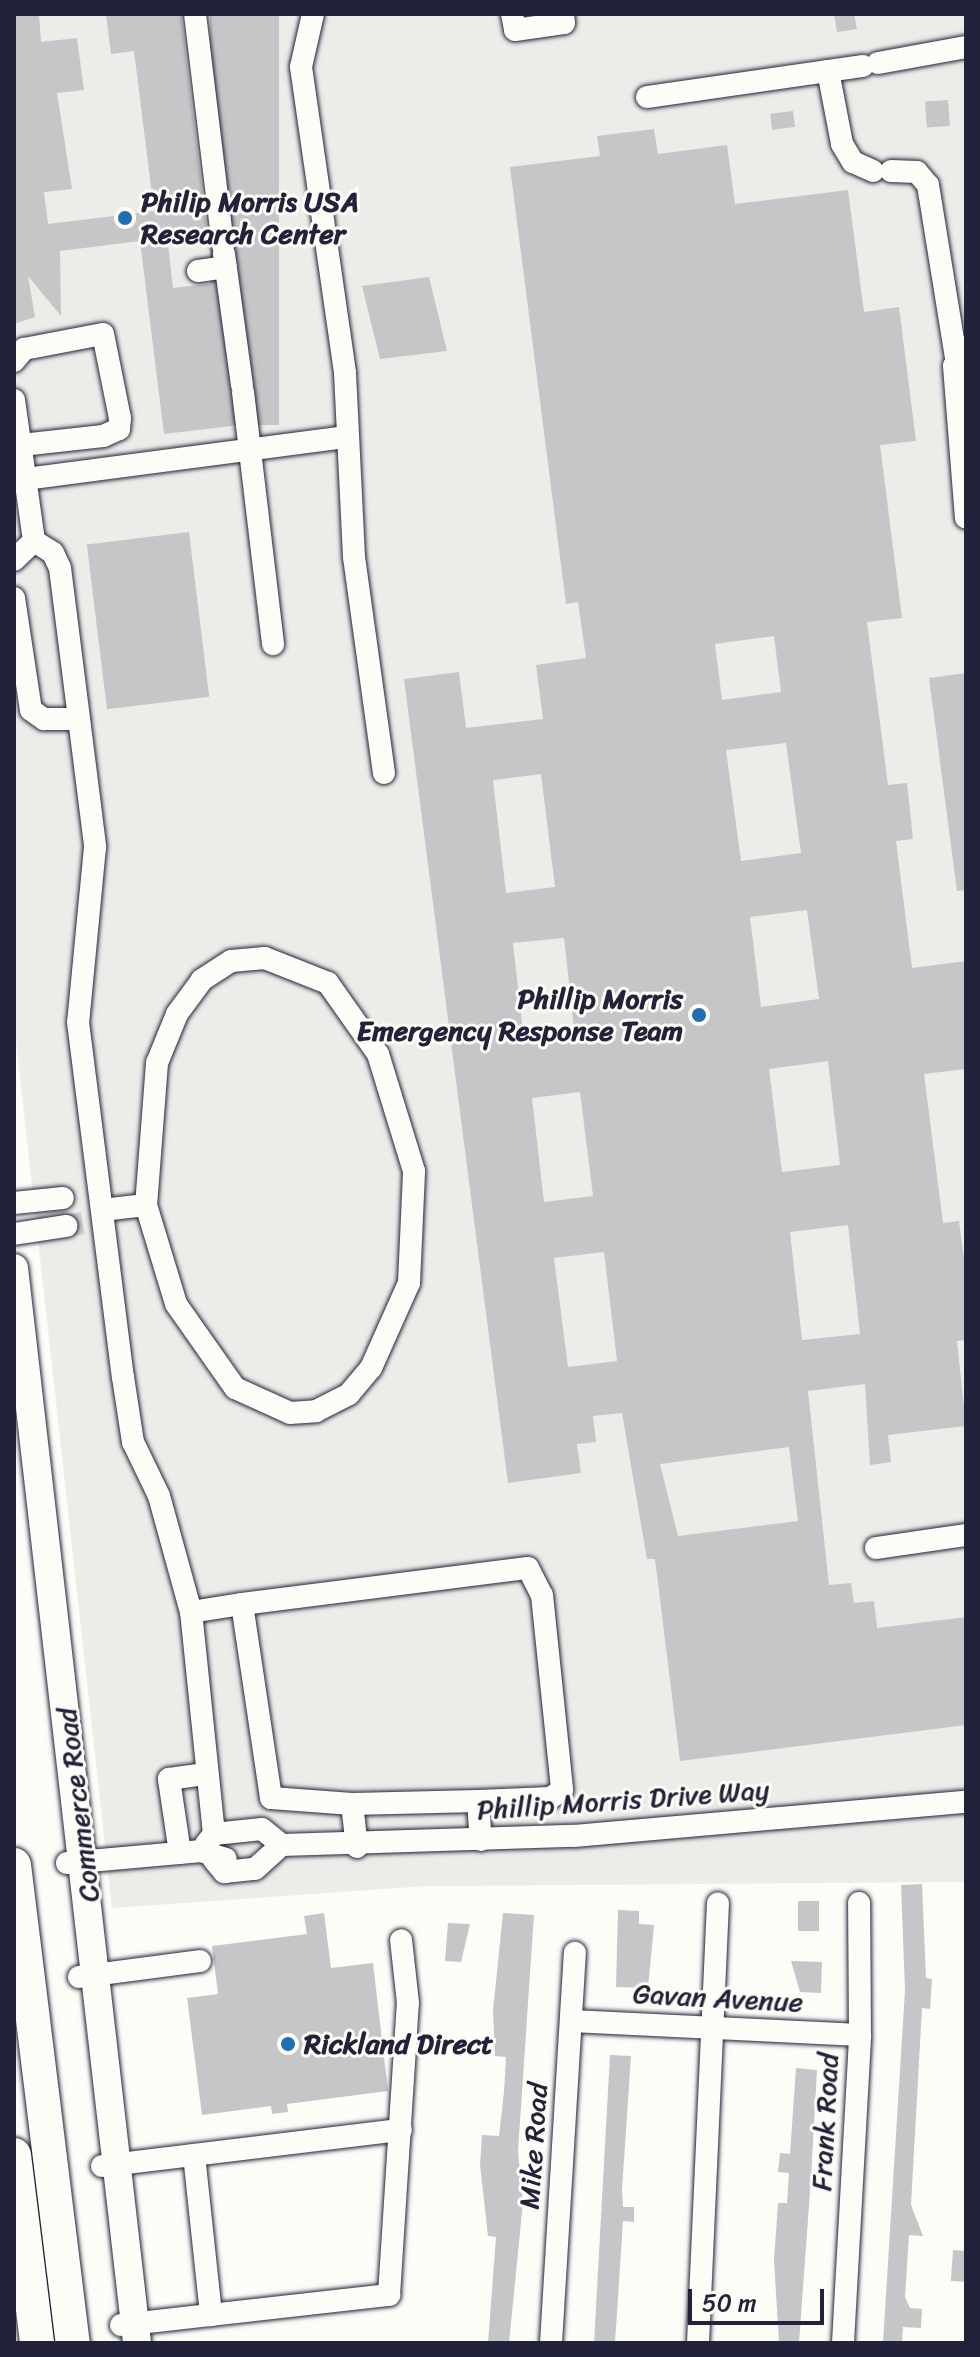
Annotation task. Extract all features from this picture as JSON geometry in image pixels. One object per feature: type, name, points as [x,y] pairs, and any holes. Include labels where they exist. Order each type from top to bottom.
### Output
[{"type":"highway","points":[[14,1865],[73,2343]]},
{"type":"highway","points":[[14,2155],[37,2343]]},
{"type":"main road","name":"Commerce Road","points":[[14,1268],[129,2334]]},
{"type":"main road","name":"Commerce Road","points":[[14,1430],[76,1862]]},
{"type":"street","points":[[195,14],[273,644]]},
{"type":"street","points":[[313,14],[301,67],[345,373],[343,437],[384,773]]},
{"type":"street","points":[[512,14],[515,30],[564,23],[563,14]]},
{"type":"street","points":[[647,97],[870,65],[966,47]]},
{"type":"street","points":[[828,71],[842,144],[853,162],[882,171],[917,172],[928,185],[961,352],[966,518]]},
{"type":"street","points":[[198,271],[224,255]]},
{"type":"street","points":[[14,361],[24,349],[103,334],[120,418],[119,429],[103,436],[21,445]]},
{"type":"street","points":[[14,400],[34,541],[60,568],[95,847],[78,1022],[85,1209],[133,1442],[159,1496],[191,1612],[205,1763],[202,1850]]},
{"type":"street","points":[[26,479],[343,437]]},
{"type":"street","points":[[14,560],[34,541]]},
{"type":"street","points":[[14,598],[31,710],[44,719],[78,719]]},
{"type":"street","points":[[265,958],[328,983],[378,1054],[414,1171],[409,1283],[371,1368],[349,1394],[316,1411],[290,1413],[235,1388],[176,1304],[146,1205],[157,1063],[177,1014],[202,980],[231,961],[265,958]]},
{"type":"street","points":[[14,1203],[85,1209],[146,1205]]},
{"type":"street","points":[[14,1234],[85,1209]]},
{"type":"street","points":[[876,1548],[966,1535]]},
{"type":"street","points":[[191,1612],[242,1604],[528,1568],[542,1595],[562,1790],[550,1798],[478,1801],[352,1804],[271,1798],[242,1604]]},
{"type":"street","points":[[202,1850],[169,1779],[205,1763]]},
{"type":"street","points":[[478,1801],[481,1840]]},
{"type":"street","name":"Phillip Morris Drive Way","points":[[76,1862],[202,1850],[274,1851],[481,1840],[966,1802]]},
{"type":"street","points":[[352,1804],[357,1847]]},
{"type":"street","points":[[698,2343],[718,1903]]},
{"type":"street","name":"Frank Road","points":[[843,2343],[860,2035],[859,1903]]},
{"type":"street","points":[[129,2334],[211,2315],[389,2295],[408,2003],[401,1940]]},
{"type":"street","name":"Mike Road","points":[[551,2343],[575,1953]]},
{"type":"street","points":[[88,1976],[200,1961]]},
{"type":"street","name":"Gavan Avenue","points":[[572,2021],[860,2035]]},
{"type":"street","points":[[110,2165],[401,2130]]},
{"type":"street","points":[[194,2155],[211,2315]]},
{"type":"shaded area","points":[[14,14],[966,14],[966,1882],[427,1886],[112,1908],[14,1022]]},
{"type":"building","points":[[14,14],[39,14],[41,42],[77,38],[84,90],[57,93],[72,189],[44,192],[48,224],[154,211],[134,51],[111,54],[106,14],[181,14],[207,231],[167,236],[173,288],[214,283],[232,426],[164,434],[140,241],[60,251],[61,316],[28,276],[35,317],[14,324]]},
{"type":"building","points":[[210,14],[279,14],[279,425],[210,425]]},
{"type":"building","points":[[834,14],[854,14],[857,29],[837,32]]},
{"type":"building","points":[[948,100],[950,126],[927,128],[925,102]]},
{"type":"building","points":[[793,111],[795,127],[772,130],[770,114]]},
{"type":"building","points":[[654,129],[658,154],[727,145],[735,204],[848,190],[864,312],[899,307],[916,441],[880,445],[902,618],[867,622],[888,785],[907,783],[913,839],[896,841],[912,968],[966,961],[966,1069],[924,1074],[943,1223],[959,1221],[966,1273],[966,1340],[957,1341],[966,1426],[888,1435],[891,1462],[870,1465],[865,1384],[808,1391],[829,1585],[851,1583],[854,1603],[874,1601],[877,1628],[966,1617],[966,1725],[680,1761],[655,1559],[647,1559],[622,1413],[593,1416],[596,1442],[577,1444],[581,1473],[508,1483],[404,679],[459,672],[466,728],[543,719],[536,665],[586,658],[578,602],[566,604],[510,167],[600,156],[597,136]],"holes":[[[774,636],[781,692],[722,700],[715,644]],[[786,743],[801,853],[741,861],[726,750]],[[541,774],[555,887],[506,893],[493,780]],[[807,910],[819,999],[761,1007],[750,917]],[[564,938],[575,1036],[524,1041],[513,943]],[[828,1061],[840,1165],[782,1172],[769,1069]],[[580,1092],[593,1196],[544,1202],[532,1098]],[[848,1225],[860,1334],[802,1340],[790,1232]],[[604,1252],[617,1361],[568,1367],[554,1258]],[[789,1447],[798,1521],[678,1536],[660,1464]]]},
{"type":"building","points":[[429,277],[447,351],[380,359],[362,286]]},
{"type":"building","points":[[189,532],[209,697],[107,709],[87,545]]},
{"type":"building","points":[[966,673],[966,890],[957,891],[929,678]]},
{"type":"building","points":[[922,1884],[926,1978],[932,1979],[930,2009],[922,2008],[911,2205],[923,2236],[909,2235],[905,2297],[910,2308],[922,2309],[921,2328],[903,2327],[902,2343],[883,2343],[905,1990],[901,1885]]},
{"type":"building","points":[[798,1901],[819,1901],[819,1931],[798,1931]]},
{"type":"building","points":[[618,1910],[639,1911],[639,1924],[654,1925],[648,1988],[616,1987]]},
{"type":"building","name":"Rickland Direct","points":[[324,1913],[331,1968],[373,1963],[388,2091],[287,2104],[288,2112],[272,2114],[271,2106],[202,2115],[187,1998],[218,1994],[212,1946],[307,1934],[304,1916]]},
{"type":"building","points":[[503,1913],[534,1915],[518,2151],[523,2202],[509,2343],[488,2343],[496,2237],[488,2236],[480,2165],[482,2135],[499,2136],[504,2092],[506,2057],[495,2056],[493,2011]]},
{"type":"building","points":[[448,1923],[470,1924],[461,1962],[445,1961]]},
{"type":"building","points":[[791,1961],[822,1962],[821,1993],[800,1992]]},
{"type":"building","points":[[610,2055],[631,2056],[622,2190],[623,2207],[634,2207],[634,2222],[623,2221],[615,2343],[594,2343]]},
{"type":"building","points":[[796,2068],[817,2070],[811,2178],[799,2343],[779,2343],[774,2260],[778,2203],[787,2203],[789,2173],[778,2172],[780,2153],[790,2154]]},
{"type":"building","points":[[953,2250],[966,2251],[964,2282],[951,2281]]},
{"type":"tunnel","points":[[66,1226],[83,1223]]},
{"type":"place","name":"Philip Morris USA Research Center","points":[[125,218]]},
{"type":"place","name":"Phillip Morris Emergency Response Team","points":[[699,1015]]},
{"type":"place","name":"Rickland Direct","points":[[288,2044]]}]
